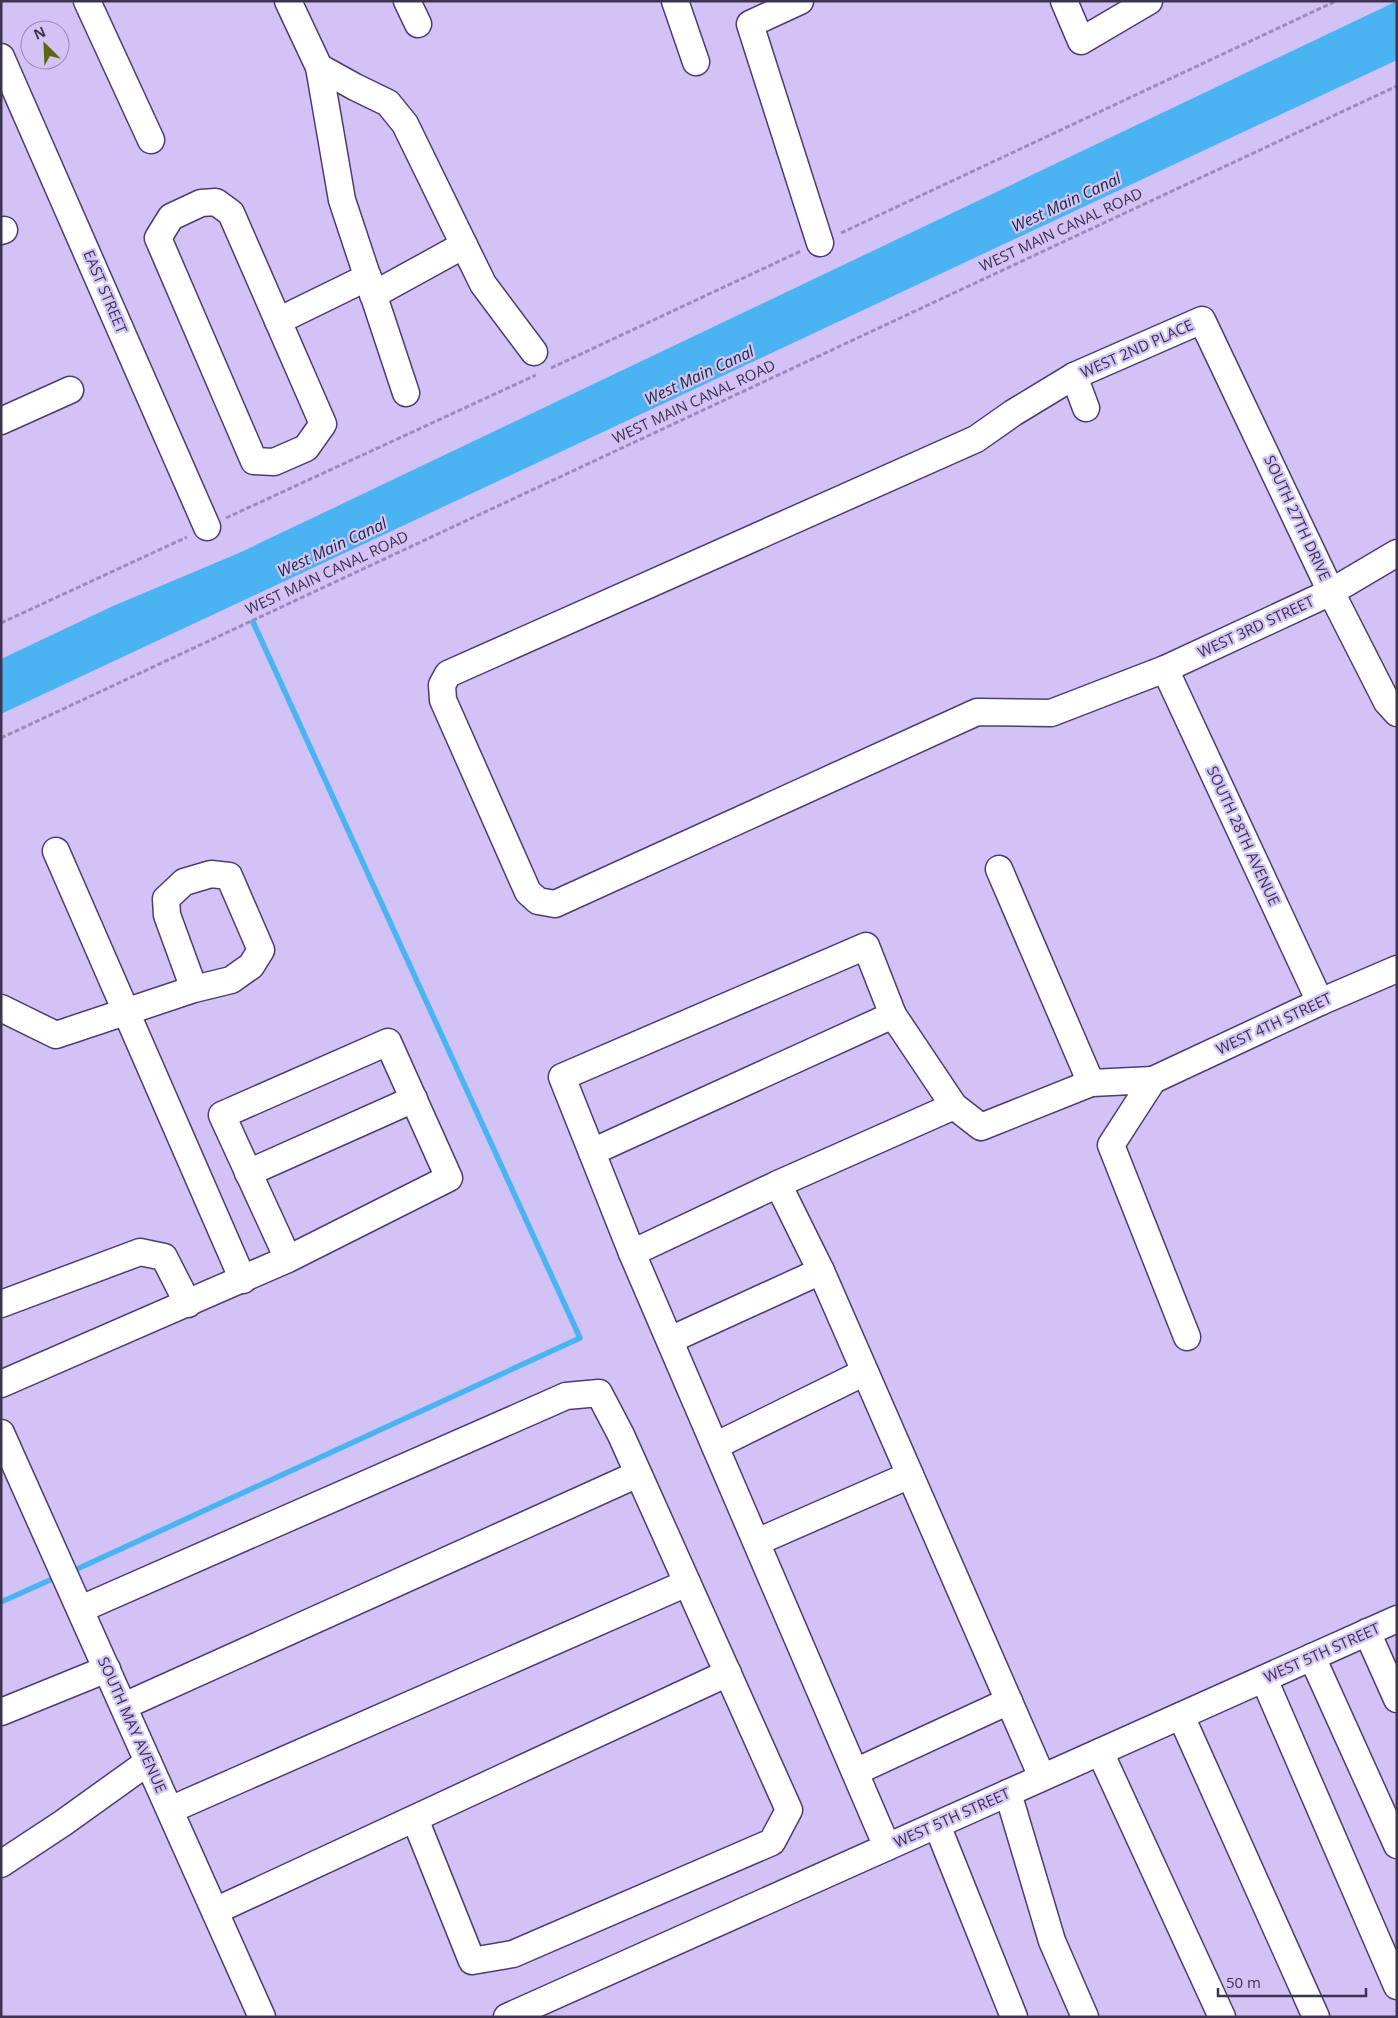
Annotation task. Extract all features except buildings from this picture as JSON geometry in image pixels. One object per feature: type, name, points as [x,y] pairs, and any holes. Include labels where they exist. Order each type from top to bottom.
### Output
[{"type":"street","points":[[87,1],[151,140]]},
{"type":"street","points":[[288,1],[319,67],[342,200],[406,393]]},
{"type":"street","points":[[675,1],[696,62]]},
{"type":"street","points":[[800,1],[750,24],[820,243]]},
{"type":"street","points":[[1064,1],[1080,41],[1149,1]]},
{"type":"street","name":"EAST STREET","points":[[1,57],[207,527]]},
{"type":"street","points":[[319,67],[355,87],[388,102],[405,124],[483,284],[541,364]]},
{"type":"street","points":[[216,202],[230,213],[278,321],[323,424],[306,448],[274,462],[254,460],[158,238],[171,217],[201,204],[216,202]]},
{"type":"street","points":[[278,321],[371,286],[464,245]]},
{"type":"street","name":"WEST 2ND PLACE","points":[[1086,408],[1074,376],[1202,320]]},
{"type":"street","name":"SOUTH 27TH DRIVE","points":[[1202,320],[1331,592],[1387,702],[1397,713]]},
{"type":"street","name":"WEST 3RD STREET","points":[[1074,376],[1013,413],[976,439],[448,674],[442,685],[443,700],[528,892],[538,901],[555,904],[977,712],[1051,713],[1165,669],[1331,592],[1397,553]]},
{"type":"street","points":[[1,421],[70,390]]},
{"type":"street","name":"SOUTH 28TH AVENUE","points":[[1165,669],[1320,1002]]},
{"type":"street","points":[[56,851],[243,1280]]},
{"type":"street","points":[[999,869],[1091,1083]]},
{"type":"street","points":[[887,1847],[632,1253],[562,1077],[866,946],[893,1015],[954,1106],[981,1128],[1091,1083],[1153,1080]]},
{"type":"street","name":"WEST 4TH STREET","points":[[1153,1080],[1320,1002],[1397,969]]},
{"type":"street","points":[[1,1008],[56,1035],[194,989]]},
{"type":"street","points":[[592,1152],[893,1015]]},
{"type":"street","points":[[1,1384],[243,1280],[288,1259],[449,1178],[388,1042],[222,1115],[288,1259]]},
{"type":"street","points":[[1153,1080],[1110,1145],[1187,1337]]},
{"type":"street","points":[[248,1173],[414,1099]]},
{"type":"street","points":[[632,1253],[778,1184],[954,1106]]},
{"type":"street","points":[[778,1184],[821,1271],[1042,1777]]},
{"type":"street","points":[[1,1304],[140,1252],[164,1257],[188,1304]]},
{"type":"street","points":[[670,1340],[821,1271]]},
{"type":"street","points":[[715,1446],[865,1372]]},
{"type":"street","points":[[80,1609],[566,1396],[599,1392],[638,1474],[789,1810],[772,1842],[512,1954],[472,1961],[415,1818]]},
{"type":"street","name":"SOUTH MAY AVENUE","points":[[1,1433],[262,2017]]},
{"type":"street","points":[[124,1706],[638,1474]]},
{"type":"street","points":[[757,1542],[910,1475]]},
{"type":"street","points":[[170,1810],[687,1583]]},
{"type":"street","name":"WEST 5TH STREET","points":[[522,2014],[1042,1777],[1397,1619]]},
{"type":"street","points":[[1367,1632],[1397,1699]]},
{"type":"street","points":[[1312,1657],[1397,1845]]},
{"type":"street","points":[[1,1712],[107,1669]]},
{"type":"street","points":[[215,1911],[728,1673]]},
{"type":"street","points":[[1264,1679],[1397,1986]]},
{"type":"street","points":[[855,1772],[1009,1701]]},
{"type":"street","points":[[1181,1716],[1316,2017]]},
{"type":"street","points":[[1100,1752],[1222,2017]]},
{"type":"street","points":[[1,1864],[63,1823],[148,1762]]},
{"type":"street","points":[[1008,1793],[1052,1941],[1085,2017]]},
{"type":"street","points":[[937,1825],[1014,2017]]},
{"type":"path","points":[[1,622],[207,527],[541,364],[820,243],[1336,1]]},
{"type":"path","name":"WEST MAIN CANAL ROAD","points":[[1,738],[1397,86]]},
{"type":"water","name":"West Main Canal","points":[[1397,1],[1397,60],[1,714],[1,659],[113,606],[239,553]]},
{"type":"waterway","points":[[75,1570],[580,1338],[253,622]]},
{"type":"waterway","points":[[1,1602],[50,1580]]}]
